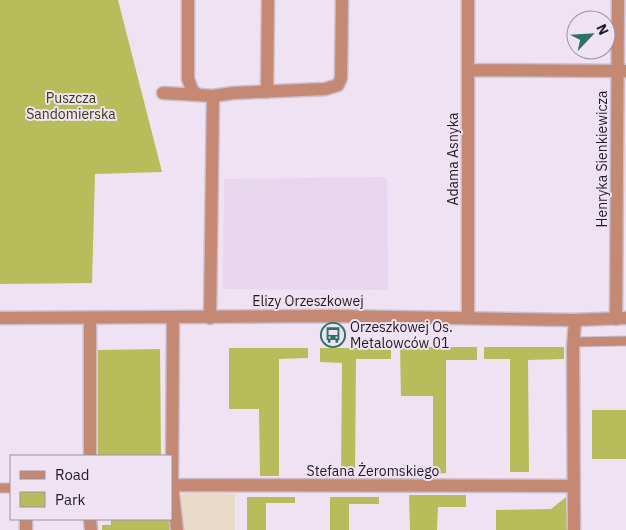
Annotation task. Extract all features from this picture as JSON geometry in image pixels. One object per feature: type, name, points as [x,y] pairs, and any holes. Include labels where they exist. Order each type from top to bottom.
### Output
[{"type":"street","points":[[188,0],[188,79],[192,90],[198,95]]},
{"type":"street","points":[[267,92],[268,0]]},
{"type":"street","points":[[163,93],[212,96],[335,87],[341,78],[342,0]]},
{"type":"street","name":"Adama Asnyka","points":[[468,0],[468,318]]},
{"type":"street","name":"Henryka Sienkiewicza","points":[[618,0],[622,71],[621,206],[623,319]]},
{"type":"street","points":[[468,70],[622,71]]},
{"type":"street","points":[[210,318],[212,96]]},
{"type":"street","name":"Elizy Orzeszkowej","points":[[0,318],[90,319],[332,316],[623,319]]},
{"type":"street","points":[[173,318],[172,484],[177,530]]},
{"type":"street","points":[[90,319],[90,455]]},
{"type":"street","points":[[574,530],[575,320]]},
{"type":"street","name":"Stefana Żeromskiego","points":[[172,484],[574,486]]},
{"type":"lane","points":[[574,342],[626,341]]},
{"type":"shaded area","points":[[387,177],[388,290],[223,289],[224,179]]},
{"type":"shaded area","points":[[189,493],[235,494],[235,530],[177,530],[173,496]]},
{"type":"green space","name":"Puszcza Sandomierska","points":[[0,0],[118,0],[162,172],[95,174],[92,283],[0,284]]},
{"type":"green space","points":[[400,347],[477,347],[477,360],[446,360],[446,473],[433,474],[433,396],[401,396]]},
{"type":"green space","points":[[484,347],[564,347],[564,359],[528,360],[529,472],[510,472],[510,359],[484,359]]},
{"type":"green space","points":[[229,348],[308,348],[308,358],[279,359],[279,476],[260,476],[259,409],[229,409]]},
{"type":"green space","points":[[320,348],[391,348],[391,359],[356,359],[355,474],[341,473],[342,363],[320,362]]},
{"type":"green space","points":[[160,349],[161,455],[98,455],[98,350]]},
{"type":"green space","points":[[592,410],[626,410],[626,459],[592,459]]},
{"type":"green space","points":[[409,495],[466,495],[466,507],[438,507],[437,530],[410,530]]},
{"type":"green space","points":[[247,497],[295,497],[295,503],[266,503],[266,530],[247,530]]},
{"type":"green space","points":[[330,497],[379,497],[379,504],[349,504],[349,530],[330,530]]},
{"type":"green space","points":[[566,497],[567,530],[496,530],[496,510],[551,509]]},
{"type":"green space","points":[[111,520],[171,520],[172,530],[102,530],[102,525],[111,525]]},
{"type":"place","name":"Orzeszkowej Os. Metalowców 01","points":[[333,335]]}]
